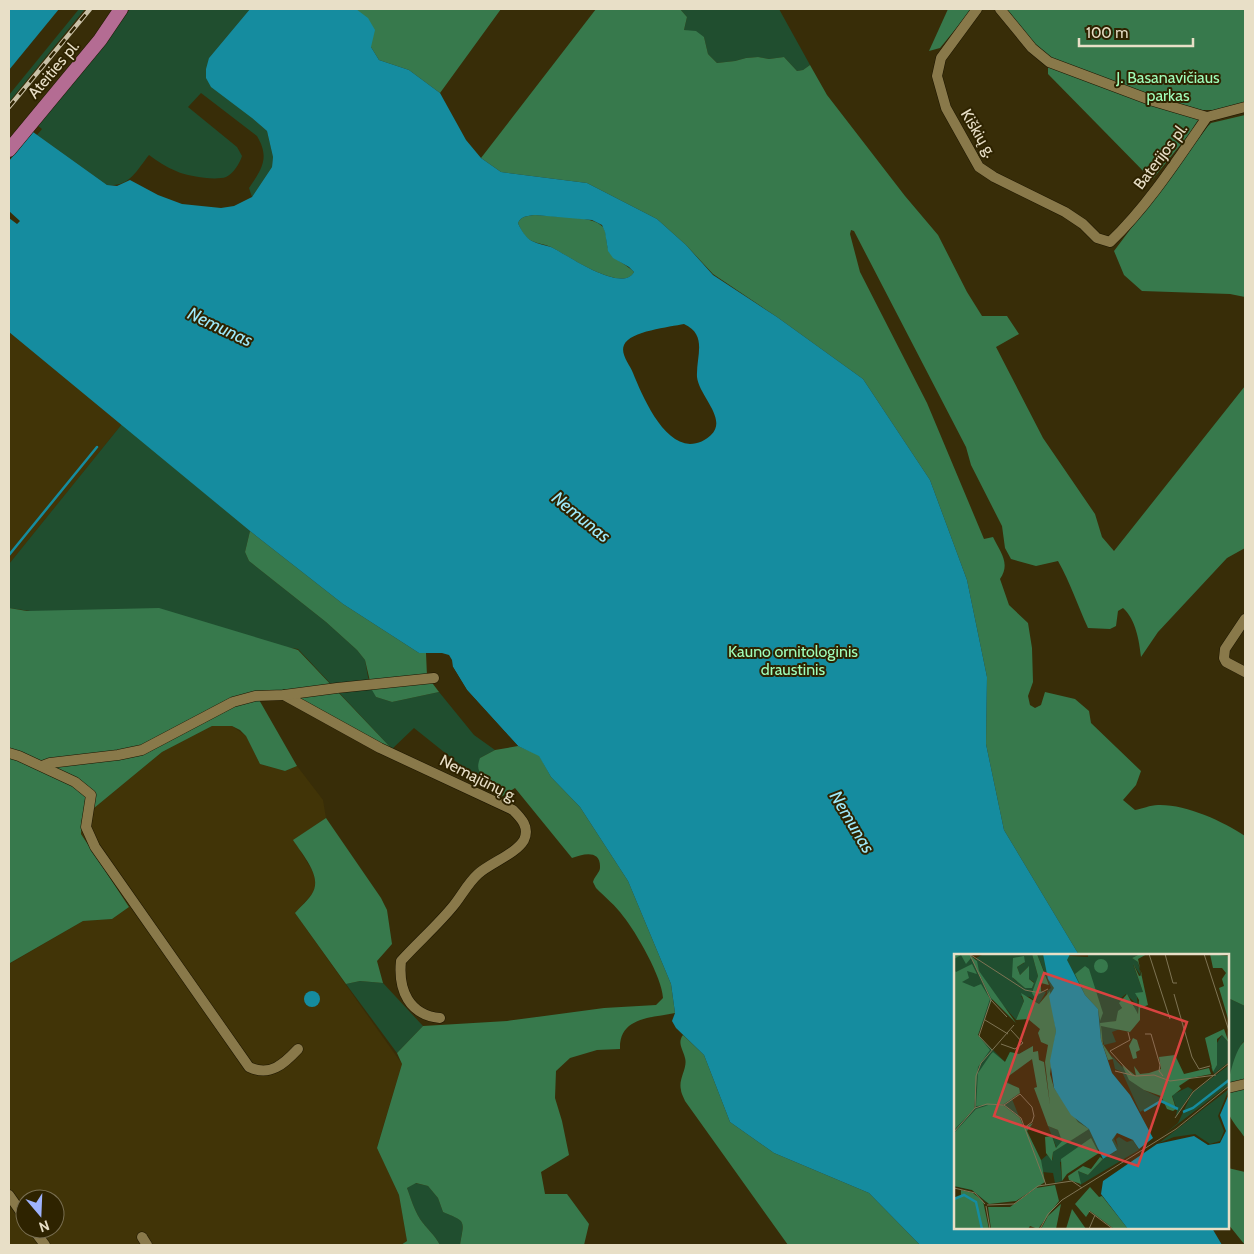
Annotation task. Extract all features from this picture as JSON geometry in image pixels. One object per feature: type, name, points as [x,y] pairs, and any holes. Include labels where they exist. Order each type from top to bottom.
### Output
[{"type":"main road","name":"Ateities pl.","points":[[9,150],[100,40],[121,9]]},
{"type":"street","name":"Kiškių g.","points":[[977,9],[941,58],[937,76],[946,108],[979,167],[994,177],[1066,212],[1083,224],[1097,238],[1110,242]]},
{"type":"street","points":[[1000,9],[1032,48],[1049,62],[1153,101],[1208,117]]},
{"type":"street","name":"Baterijos pl.","points":[[1110,242],[1123,229],[1166,175],[1208,117],[1245,107]]},
{"type":"street","points":[[1245,619],[1225,649],[1224,654],[1226,662],[1245,672]]},
{"type":"street","points":[[42,766],[50,763],[131,753],[156,744],[233,702],[255,696],[284,695],[434,678]]},
{"type":"street","name":"Nemajūnų g.","points":[[284,695],[380,748],[513,810],[523,820],[526,833],[524,840],[518,848],[478,874],[455,904],[401,961],[402,988],[407,998],[428,1017],[440,1018]]},
{"type":"street","points":[[9,753],[75,782],[91,795],[86,827],[95,846],[250,1067],[258,1071],[268,1071],[289,1059],[298,1048]]},
{"type":"street","points":[[1229,1088],[1245,1084]]},
{"type":"shaded area","points":[[9,332],[122,424],[9,564]]},
{"type":"shaded area","points":[[212,726],[232,726],[246,736],[260,764],[285,771],[297,766],[323,800],[326,818],[294,840],[313,872],[316,882],[313,893],[295,913],[402,1064],[377,1147],[399,1195],[407,1241],[401,1245],[9,1245],[9,961],[11,963],[83,921],[112,919],[129,907],[81,834],[82,818],[162,752]]},
{"type":"green space","points":[[79,9],[85,9],[9,102],[9,95]]},
{"type":"green space","points":[[130,9],[250,9],[209,58],[252,118],[267,131],[273,157],[272,167],[252,197],[249,188],[258,175],[263,163],[264,157],[261,144],[257,136],[201,93],[188,107],[237,147],[242,156],[236,168],[226,177],[208,178],[186,175],[169,168],[149,155],[127,181],[115,185],[107,185],[37,135],[42,129],[37,125],[95,57]]},
{"type":"green space","points":[[356,9],[501,9],[440,93],[409,70],[379,60],[371,47]]},
{"type":"green space","points":[[596,9],[680,9],[687,17],[684,30],[696,31],[704,37],[708,54],[717,63],[746,58],[758,57],[769,59],[784,57],[797,71],[803,70],[810,65],[827,95],[905,196],[938,235],[967,292],[982,316],[1007,316],[1019,334],[996,347],[1043,438],[1095,514],[1102,537],[1114,551],[1245,386],[1245,548],[1227,558],[1158,632],[1141,657],[1134,624],[1123,608],[1118,611],[1116,626],[1110,629],[1088,628],[1058,561],[1036,566],[1011,559],[1005,548],[1002,526],[971,465],[966,447],[854,231],[851,230],[850,234],[860,272],[927,403],[984,539],[993,537],[1001,553],[1005,568],[1000,579],[1009,605],[1028,623],[1032,648],[1033,682],[1028,696],[1030,705],[1035,708],[1041,705],[1045,692],[1075,699],[1089,711],[1091,723],[1141,771],[1136,785],[1123,800],[1135,810],[1155,805],[1180,807],[1215,819],[1245,836],[1245,1006],[1229,998],[1229,954],[1078,954],[1004,830],[986,744],[987,677],[967,580],[930,480],[863,379],[713,274],[686,245],[657,219],[587,183],[501,172],[481,158]]},
{"type":"green space","points":[[680,9],[779,9],[810,65],[803,70],[797,71],[784,57],[769,59],[758,57],[746,58],[717,63],[708,54],[704,37],[684,30],[687,17]]},
{"type":"green space","points":[[948,9],[972,9],[940,48],[929,51]]},
{"type":"green space","name":"J. Basanavičiaus parkas","points":[[1004,9],[1245,9],[1245,102],[1214,110],[1201,110],[1124,87],[1051,59],[1028,38]]},
{"type":"green space","points":[[1048,65],[1198,119],[1198,123],[1152,180],[1048,74]]},
{"type":"green space","points":[[1245,115],[1245,297],[1230,294],[1142,291],[1124,275],[1114,251],[1208,126],[1211,123]]},
{"type":"green space","points":[[527,216],[581,218],[598,223],[605,230],[610,253],[634,272],[628,278],[607,276],[551,247],[530,240],[518,223]]},
{"type":"green space","points":[[122,424],[250,531],[245,552],[249,561],[326,622],[357,650],[365,660],[368,677],[376,697],[392,702],[439,692],[474,735],[495,750],[480,758],[486,779],[493,786],[494,792],[414,728],[392,749],[298,649],[9,608],[9,564]]},
{"type":"green space","points":[[250,531],[343,604],[419,653],[426,653],[427,676],[439,692],[392,702],[376,697],[372,690],[365,660],[357,650],[326,622],[249,561],[245,552]]},
{"type":"green space","points":[[9,608],[27,611],[159,608],[298,650],[392,749],[282,690],[254,691],[297,766],[285,771],[260,764],[246,736],[232,726],[212,726],[162,752],[82,818],[81,834],[129,907],[112,919],[83,921],[10,963]]},
{"type":"green space","points":[[518,746],[539,755],[551,777],[580,807],[628,881],[671,984],[675,1013],[638,1021],[625,1031],[621,1038],[620,1049],[597,1050],[570,1058],[556,1071],[555,1098],[569,1155],[541,1172],[545,1194],[567,1194],[589,1224],[584,1245],[460,1245],[463,1226],[460,1220],[443,1212],[438,1198],[428,1186],[416,1183],[407,1188],[413,1204],[420,1219],[440,1245],[401,1245],[407,1241],[399,1195],[377,1148],[402,1064],[397,1053],[423,1026],[507,1021],[604,1008],[656,1005],[663,998],[662,989],[648,955],[635,933],[620,912],[596,888],[593,882],[600,870],[598,858],[594,855],[586,854],[572,858],[515,788],[501,797],[479,770],[478,763],[480,758],[495,750]]},
{"type":"green space","points":[[326,818],[381,898],[387,910],[392,944],[377,961],[383,983],[360,981],[346,984],[295,913],[313,892],[315,879],[310,865],[293,840]]},
{"type":"green space","points":[[360,981],[383,983],[423,1026],[397,1053],[346,984]]},
{"type":"green space","points":[[1229,998],[1245,1006],[1245,1041],[1242,1043],[1229,1083]]},
{"type":"green space","points":[[683,1035],[704,1055],[730,1122],[774,1153],[869,1193],[920,1245],[788,1245],[681,1093],[680,1086],[686,1062],[680,1043]]},
{"type":"green space","points":[[1245,1041],[1245,1138],[1229,1114],[1229,1080],[1233,1063]]},
{"type":"green space","points":[[1229,1168],[1245,1172],[1245,1245],[1229,1225]]},
{"type":"green space","points":[[415,1183],[428,1186],[438,1198],[443,1212],[460,1220],[463,1226],[460,1245],[440,1245],[422,1222],[407,1188]]},
{"type":"water","points":[[9,9],[59,9],[9,70]]},
{"type":"water","name":"Kauno ornitologinis draustinis","points":[[250,9],[356,9],[368,18],[375,30],[371,47],[379,60],[409,70],[440,93],[466,140],[481,158],[501,172],[587,183],[657,219],[686,245],[713,275],[777,317],[863,379],[930,480],[967,580],[987,677],[986,744],[1004,830],[1078,954],[954,954],[954,1229],[1213,1229],[1222,1245],[920,1245],[869,1193],[774,1153],[730,1122],[704,1055],[676,1028],[672,1021],[675,1013],[671,984],[628,881],[580,807],[551,777],[539,756],[518,746],[467,690],[453,667],[449,655],[442,653],[419,653],[343,604],[250,531],[9,332],[9,218],[17,224],[20,221],[9,211],[9,161],[33,132],[107,185],[117,186],[130,180],[158,195],[182,204],[221,208],[234,206],[252,197],[272,167],[273,157],[267,131],[211,87],[206,78],[209,58]],"holes":[[[535,215],[592,220],[602,225],[608,251],[613,258],[634,272],[628,278],[606,276],[551,247],[532,241],[524,234],[518,223],[527,216]],[[684,324],[696,334],[699,347],[697,377],[702,392],[715,415],[716,422],[715,429],[707,439],[693,444],[680,442],[662,427],[648,405],[623,352],[624,345],[628,340],[642,333]]]},
{"type":"water","points":[[312,991],[320,999],[312,1007],[304,999]]},
{"type":"pier","points":[[453,667],[467,690],[518,746],[515,746],[465,691],[451,668]]},
{"type":"waterway","points":[[9,555],[97,447]]},
{"type":"railway","points":[[9,107],[90,9]]},
{"type":"water label","name":"Nemunas","points":[[220,327]]},
{"type":"water label","name":"Nemunas","points":[[581,517]]},
{"type":"water label","name":"Nemunas","points":[[852,822]]}]
